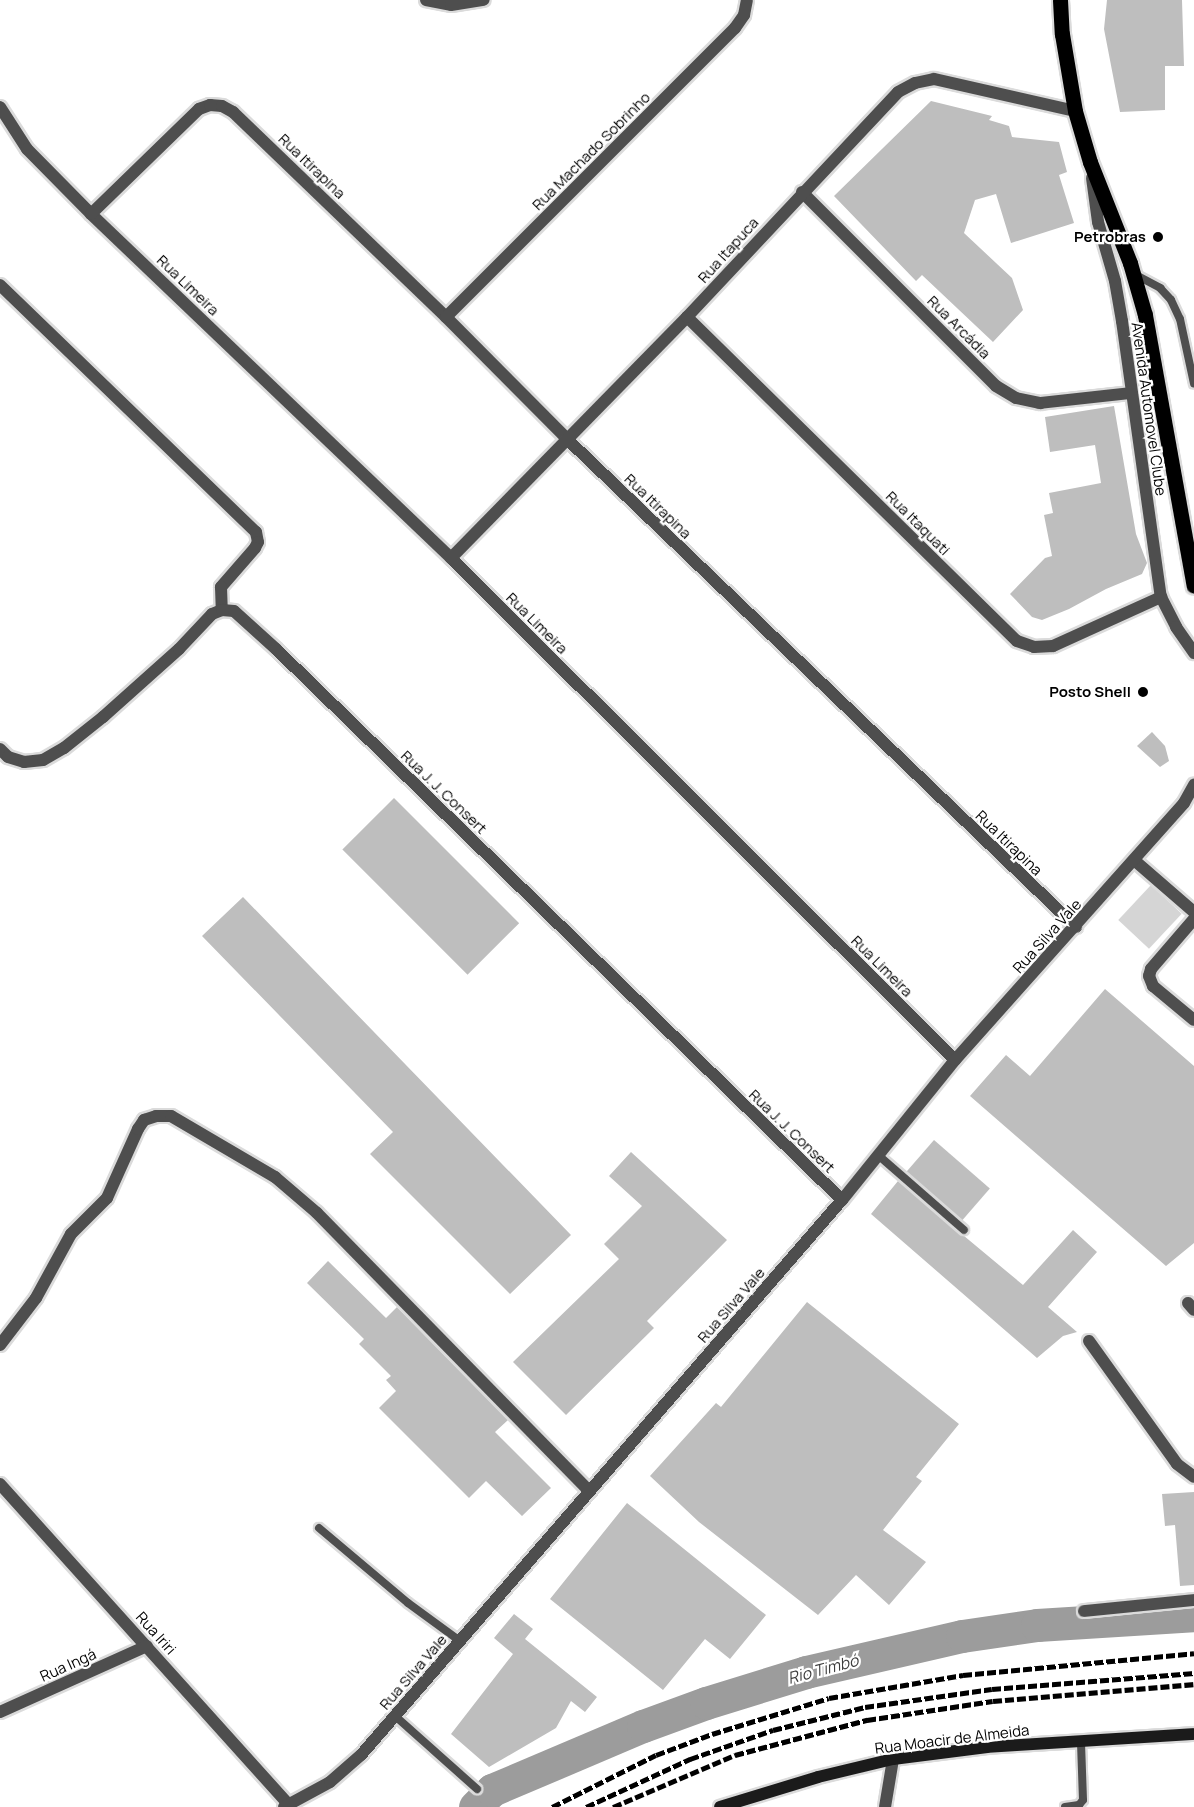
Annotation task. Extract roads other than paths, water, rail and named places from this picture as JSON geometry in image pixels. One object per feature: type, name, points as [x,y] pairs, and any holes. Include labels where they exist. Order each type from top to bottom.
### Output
[{"type":"main road","points":[[1060,0],[1062,34],[1075,111],[1090,162],[1133,273],[1145,315],[1193,578]]},
{"type":"main road","name":"Rua Moacir de Almeida","points":[[720,1807],[764,1792],[893,1759],[987,1747],[1194,1734]]},
{"type":"street","points":[[426,0],[451,4],[484,0]]},
{"type":"street","name":"Rua Machado Sobrinho","points":[[446,317],[735,28],[744,15],[747,0]]},
{"type":"street","name":"Rua Itapuca","points":[[451,558],[687,317],[898,92],[915,82],[934,79],[1075,111]]},
{"type":"street","name":"Rua Itirapina","points":[[92,214],[190,115],[210,105],[222,106],[243,119],[446,317],[567,440],[1076,927]]},
{"type":"street","name":"Rua Limeira","points":[[0,107],[27,149],[92,214],[451,558],[955,1060]]},
{"type":"street","name":"Avenida Automovel Clube","points":[[1090,162],[1098,222],[1120,311],[1161,597],[1176,627],[1194,652]]},
{"type":"street","name":"Rua Arcádia","points":[[802,192],[996,386],[1016,398],[1040,403],[1130,393]]},
{"type":"street","points":[[0,285],[256,532],[258,542],[221,587],[222,610],[212,614],[171,656],[103,717],[64,748],[42,760],[24,762],[8,757],[0,750]]},
{"type":"street","name":"Rua Itaquati","points":[[687,317],[1017,641],[1034,646],[1053,646],[1161,597]]},
{"type":"street","name":"Rua J. J. Consert","points":[[222,610],[234,611],[242,616],[842,1200]]},
{"type":"street","name":"Rua Silva Vale","points":[[286,1806],[330,1782],[348,1769],[842,1200],[955,1060],[1189,801],[1194,785]]},
{"type":"street","points":[[1134,860],[1194,912]]},
{"type":"street","points":[[1194,919],[1151,969],[1149,976],[1153,986],[1194,1020]]},
{"type":"street","points":[[0,1345],[36,1298],[71,1234],[107,1198],[144,1120],[156,1116],[171,1116],[275,1177],[317,1213],[589,1491]]},
{"type":"street","points":[[1089,1341],[1177,1464],[1194,1477]]},
{"type":"street","name":"Rua Iriri","points":[[0,1484],[147,1646],[286,1806]]},
{"type":"street","points":[[1084,1611],[1194,1600]]},
{"type":"street","name":"Rua Ingá","points":[[0,1712],[147,1646]]},
{"type":"street","points":[[885,1807],[893,1759]]},
{"type":"lane","points":[[1133,273],[1160,288],[1172,300],[1180,319],[1194,384]]},
{"type":"lane","points":[[878,1155],[964,1230]]},
{"type":"lane","points":[[320,1528],[408,1603],[460,1641]]},
{"type":"lane","points":[[395,1716],[477,1790]]},
{"type":"lane","points":[[1065,1807],[1079,1805],[1083,1800],[1081,1742]]},
{"type":"waterway","name":"Rio Timbó","points":[[475,1807],[492,1790],[643,1726],[706,1703],[806,1672],[962,1636],[1037,1625],[1194,1615]]},
{"type":"railway","points":[[552,1807],[656,1755],[712,1734],[829,1698],[963,1675],[1194,1653]]},
{"type":"railway","points":[[586,1807],[690,1759],[773,1730],[865,1707],[992,1689],[1194,1673]]},
{"type":"railway","points":[[613,1807],[735,1755],[867,1720],[993,1701],[1194,1684]]},
{"type":"place","name":"Petrobras","points":[[1158,237]]},
{"type":"place","name":"Posto Shell","points":[[1143,692]]}]
